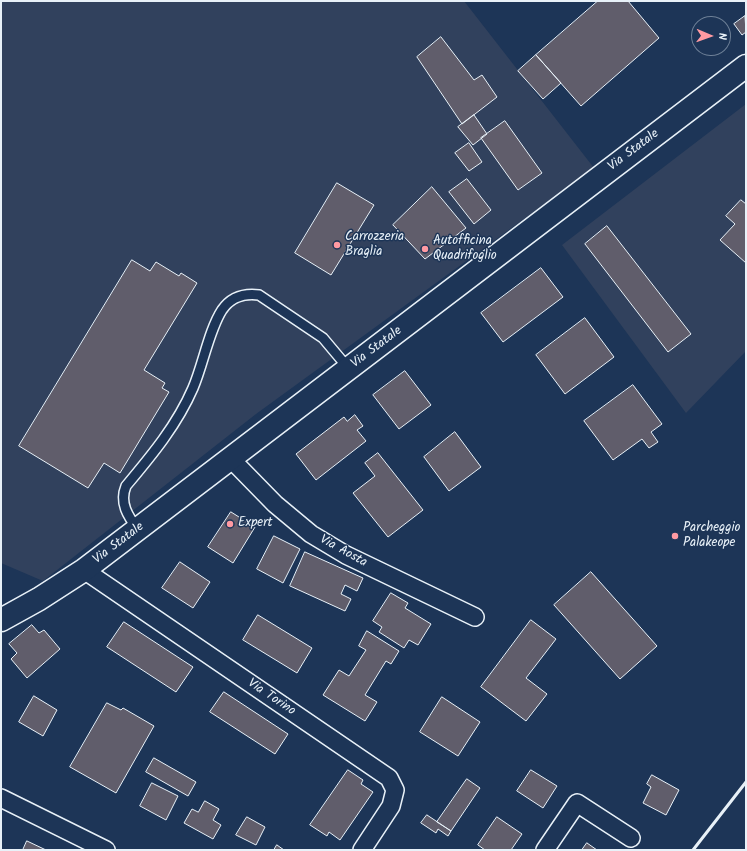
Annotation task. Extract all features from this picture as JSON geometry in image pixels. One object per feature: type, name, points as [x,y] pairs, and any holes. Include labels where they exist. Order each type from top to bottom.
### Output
[{"type":"main road","name":"Via Statale","points":[[1,620],[39,599],[84,570],[138,530],[746,66]]},
{"type":"street","name":"Via Aosta","points":[[231,459],[275,504],[311,534],[346,555],[475,617]]},
{"type":"street","name":"Via Torino","points":[[84,570],[389,778],[395,790],[391,806],[362,850]]},
{"type":"street","points":[[1,798],[106,850]]},
{"type":"street","points":[[545,850],[577,803],[631,838]]},
{"type":"lane","points":[[138,530],[126,513],[124,491],[126,486],[152,455],[186,405],[216,324],[222,311],[231,300],[248,293],[259,294],[323,338],[349,369]]},
{"type":"shaded area","points":[[1,1],[464,1],[594,168],[256,414],[43,581],[1,563]]},
{"type":"shaded area","points":[[746,104],[746,351],[686,413],[562,245]]},
{"type":"building","points":[[598,1],[628,1],[659,38],[581,106],[536,55]]},
{"type":"building","points":[[745,16],[746,32],[742,35],[734,24]]},
{"type":"building","points":[[441,37],[474,80],[482,75],[497,97],[462,124],[417,57]]},
{"type":"building","points":[[536,55],[561,83],[543,99],[518,71]]},
{"type":"building","points":[[474,115],[487,134],[473,145],[458,127]]},
{"type":"building","points":[[505,121],[542,173],[518,190],[481,138]]},
{"type":"building","points":[[469,143],[482,162],[469,171],[455,153]]},
{"type":"building","points":[[467,179],[491,210],[474,224],[449,192]]},
{"type":"building","points":[[337,183],[374,205],[331,275],[295,253]]},
{"type":"building","points":[[432,187],[466,228],[425,259],[393,225]]},
{"type":"building","points":[[741,200],[746,204],[746,263],[720,240],[735,224],[726,216]]},
{"type":"building","points":[[607,226],[691,334],[668,352],[585,244]]},
{"type":"building","points":[[132,260],[150,271],[156,262],[179,276],[181,273],[197,283],[144,370],[165,383],[162,388],[169,392],[120,473],[104,463],[88,488],[19,446]]},
{"type":"building","points":[[541,268],[563,297],[503,342],[481,313]]},
{"type":"building","points":[[585,318],[614,357],[565,394],[536,355]]},
{"type":"building","points":[[405,371],[431,405],[399,429],[373,395]]},
{"type":"building","points":[[633,385],[662,424],[651,432],[658,442],[649,448],[642,439],[613,460],[584,421]]},
{"type":"building","points":[[355,415],[363,426],[357,430],[366,441],[316,480],[296,454],[344,417],[347,421]]},
{"type":"building","points":[[455,432],[481,467],[449,491],[424,457]]},
{"type":"building","points":[[378,453],[423,510],[388,537],[353,493],[375,476],[365,463]]},
{"type":"building","points":[[231,512],[255,527],[233,563],[208,547]]},
{"type":"building","points":[[274,536],[300,549],[283,583],[257,569]]},
{"type":"building","points":[[305,552],[363,578],[357,591],[345,585],[341,594],[351,599],[345,611],[290,586]]},
{"type":"building","points":[[180,562],[210,582],[193,608],[162,588]]},
{"type":"building","points":[[591,572],[657,646],[620,679],[554,605]]},
{"type":"building","points":[[391,593],[408,603],[405,608],[431,624],[418,645],[409,640],[404,648],[379,632],[382,627],[373,621]]},
{"type":"building","points":[[258,615],[312,648],[297,673],[243,640]]},
{"type":"building","points":[[531,620],[556,639],[526,678],[547,694],[526,721],[481,687]]},
{"type":"building","points":[[124,622],[193,667],[176,692],[107,647]]},
{"type":"building","points":[[32,625],[39,633],[44,630],[60,649],[27,678],[11,659],[17,653],[9,644]]},
{"type":"building","points":[[367,631],[399,651],[391,664],[386,661],[365,695],[377,702],[365,721],[323,695],[339,670],[349,676],[366,650],[359,646]]},
{"type":"building","points":[[224,692],[288,734],[275,754],[210,712]]},
{"type":"building","points":[[34,696],[57,710],[43,736],[19,722]]},
{"type":"building","points":[[442,697],[480,722],[458,756],[420,732]]},
{"type":"building","points":[[107,703],[121,710],[123,708],[154,726],[116,793],[70,767]]},
{"type":"building","points":[[154,758],[196,782],[188,796],[146,772]]},
{"type":"building","points":[[348,770],[363,780],[361,784],[373,792],[340,840],[329,832],[327,836],[310,825]]},
{"type":"building","points":[[531,770],[557,786],[543,808],[517,791]]},
{"type":"building","points":[[652,775],[679,790],[666,815],[643,803],[651,787],[647,784]]},
{"type":"building","points":[[467,779],[480,788],[451,831],[437,822]]},
{"type":"building","points":[[152,783],[178,796],[166,820],[140,806]]},
{"type":"building","points":[[205,801],[219,809],[213,820],[221,825],[213,839],[184,823],[192,809],[198,812]]},
{"type":"building","points":[[427,815],[451,831],[448,836],[438,829],[436,833],[421,823]]},
{"type":"building","points":[[247,817],[265,827],[256,845],[236,835]]},
{"type":"building","points":[[497,817],[522,834],[511,850],[485,850],[478,845]]},
{"type":"building","points":[[27,841],[46,850],[23,850]]},
{"type":"building","points":[[587,843],[597,850],[582,850]]},
{"type":"building","points":[[277,845],[284,850],[274,850]]},
{"type":"railway","points":[[693,850],[746,782]]},
{"type":"place","name":"Carrozzeria Braglia","points":[[337,245]]},
{"type":"place","name":"Autofficina Quadrifoglio","points":[[425,249]]},
{"type":"place","name":"Expert","points":[[230,524]]},
{"type":"place","name":"Parcheggio Palakeope","points":[[675,536]]}]
